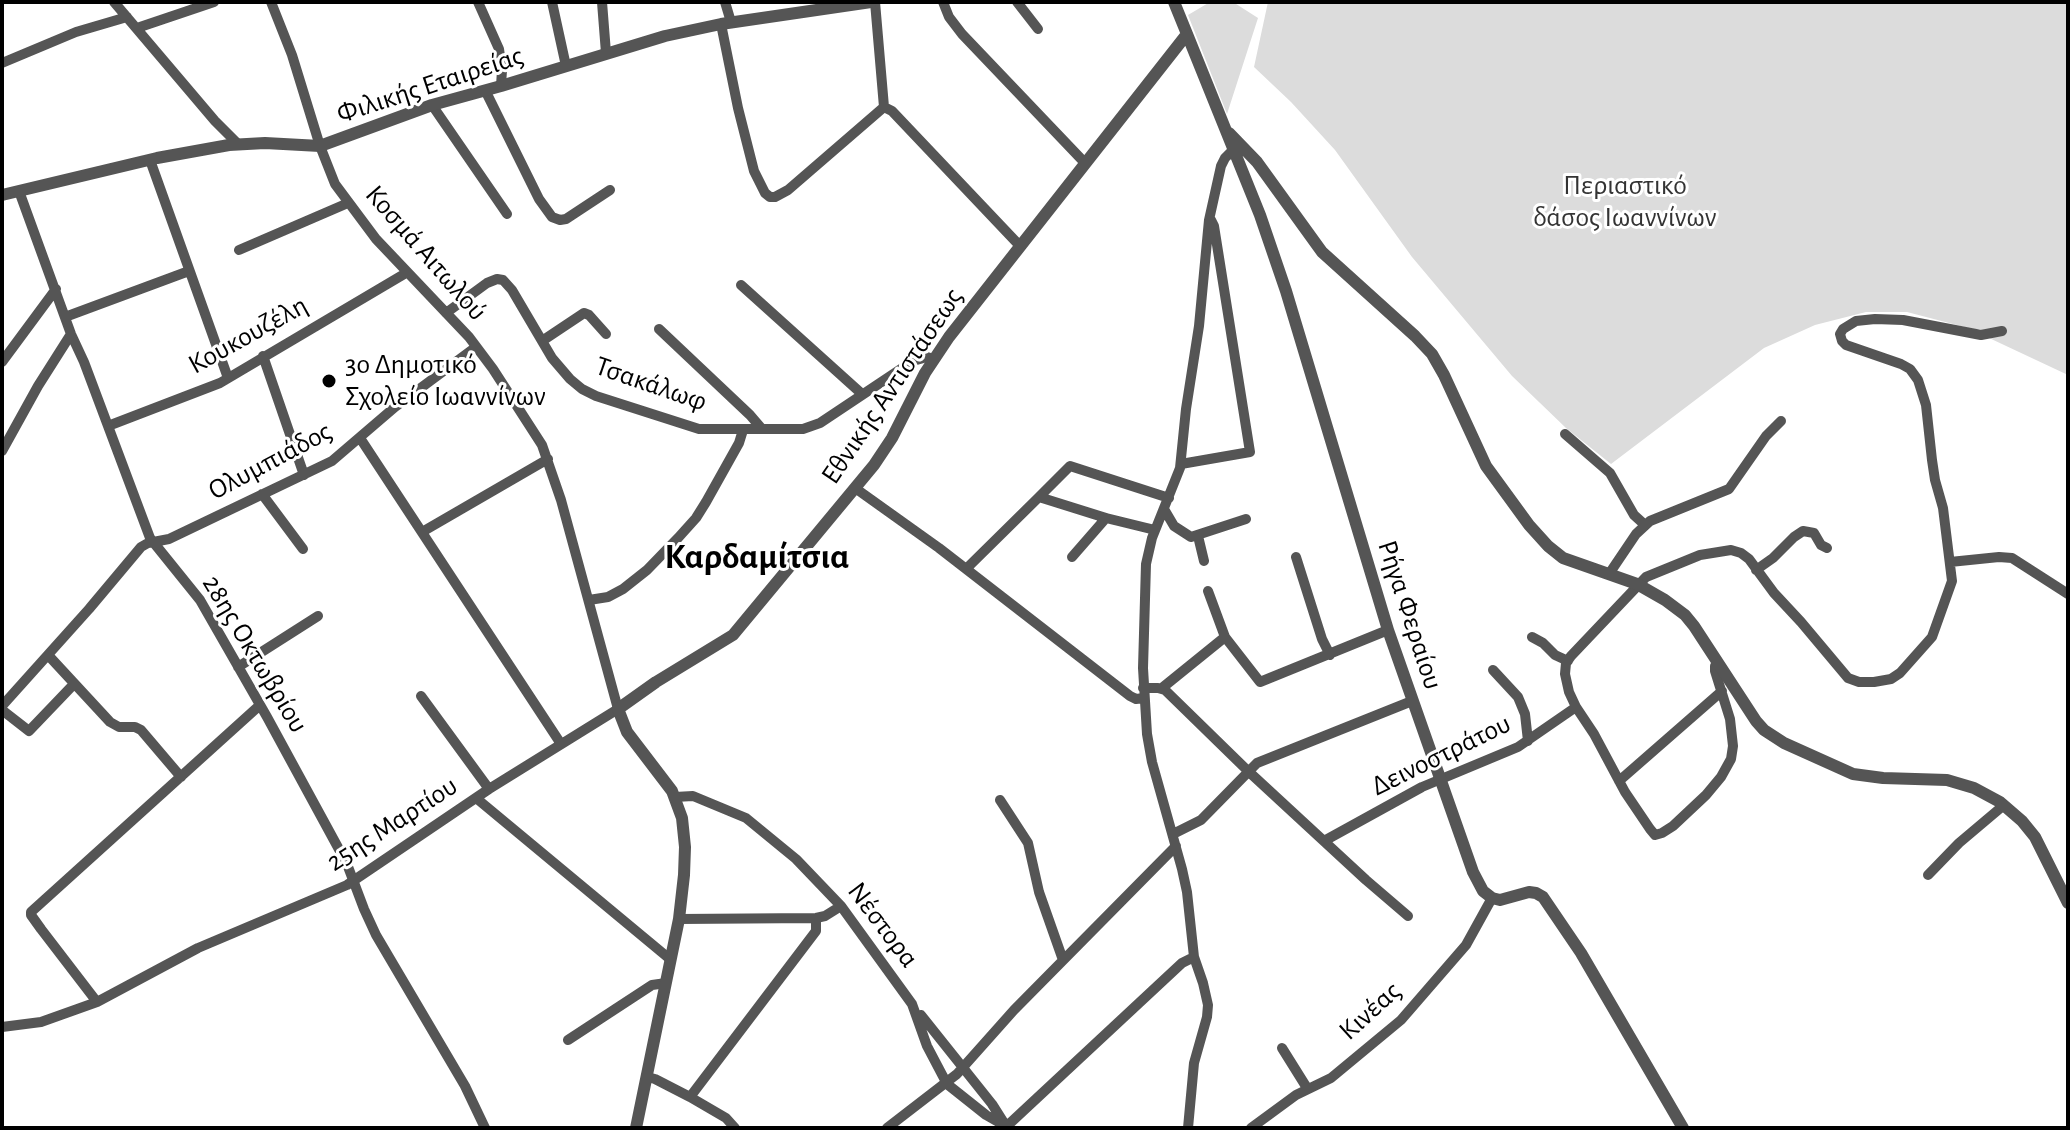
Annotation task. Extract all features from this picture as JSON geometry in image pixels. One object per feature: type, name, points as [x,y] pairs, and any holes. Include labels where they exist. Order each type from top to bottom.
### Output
[{"type":"street","points":[[114,2],[238,144]]},
{"type":"street","points":[[137,28],[214,2]]},
{"type":"street","name":"Κοσμά Αιτωλού","points":[[271,2],[292,55],[331,177],[376,239],[476,347],[542,445],[618,709]]},
{"type":"street","points":[[478,2],[499,49],[501,86]]},
{"type":"street","points":[[552,2],[566,66]]},
{"type":"street","points":[[602,2],[606,53]]},
{"type":"street","points":[[725,2],[750,158],[757,180],[770,197],[777,197],[788,190],[884,107]]},
{"type":"street","points":[[873,2],[884,107]]},
{"type":"street","name":"Φιλικής Εταιρείας","points":[[2,195],[150,160],[238,144],[320,146],[432,105],[673,33],[873,2]]},
{"type":"street","points":[[943,2],[949,17],[962,34],[1085,163]]},
{"type":"street","points":[[1017,2],[1038,29]]},
{"type":"street","points":[[1174,2],[1187,34]]},
{"type":"street","points":[[2,63],[76,32],[127,17]]},
{"type":"street","name":"Εθνικής Αντιστάσεως","points":[[618,709],[733,635],[874,465],[892,438],[933,359],[1187,34]]},
{"type":"street","name":"Ρήγα Φεραίου","points":[[1187,34],[1255,199],[1412,701],[1473,872],[1483,891],[1492,898]]},
{"type":"street","points":[[485,90],[539,199],[552,217],[566,219],[610,190]]},
{"type":"street","points":[[432,105],[507,214]]},
{"type":"street","points":[[884,107],[892,111],[1020,246]]},
{"type":"street","points":[[1225,129],[1257,162],[1322,252],[1432,354],[1486,466],[1529,525],[1558,554],[1637,584],[1685,615],[1760,726],[1784,743],[1853,774],[1947,780],[1974,788],[2004,805],[2035,837],[2068,903]]},
{"type":"street","points":[[1188,1128],[1194,1063],[1208,1011],[1194,957],[1187,892],[1152,762],[1143,693],[1146,564],[1155,530],[1181,464],[1209,220],[1221,166],[1234,149]]},
{"type":"street","points":[[150,160],[228,378]]},
{"type":"street","name":"28ης Οκτωβρίου","points":[[19,191],[152,542],[200,600],[260,705],[334,839],[376,935],[465,1086],[485,1128]]},
{"type":"street","points":[[239,250],[348,203]]},
{"type":"street","points":[[1181,464],[1250,452],[1214,226],[1209,220]]},
{"type":"street","points":[[65,317],[189,271]]},
{"type":"street","name":"Κουκουζέλη","points":[[108,426],[228,378],[406,273]]},
{"type":"street","name":"Τσακάλωφ","points":[[446,313],[487,283],[500,279],[512,290],[542,341],[570,379],[590,394],[694,429],[800,430],[811,427],[913,361],[927,357],[933,359]]},
{"type":"street","points":[[741,285],[862,394]]},
{"type":"street","points":[[2,362],[56,289]]},
{"type":"street","points":[[542,341],[584,313],[606,334]]},
{"type":"street","points":[[1718,663],[1715,671],[1732,728],[1731,759],[1706,795],[1673,826],[1655,835],[1576,707],[1565,674],[1567,662],[1646,577],[1700,555],[1731,550],[1741,553],[1846,676],[1859,682],[1874,682],[1891,679],[1900,673],[1932,637],[1952,581],[1943,508],[1933,472],[1926,405],[1918,380],[1910,369],[1846,345],[1840,334],[1856,321],[1875,319],[1903,320],[1981,335],[2002,331]]},
{"type":"street","points":[[659,329],[762,429]]},
{"type":"street","points":[[2,451],[71,334]]},
{"type":"street","name":"Ολυμπιάδος","points":[[152,542],[169,539],[332,461],[395,407],[476,347]]},
{"type":"street","points":[[263,356],[304,475]]},
{"type":"street","points":[[1609,574],[1645,525],[1729,489],[1766,436],[1781,421]]},
{"type":"street","points":[[589,600],[608,597],[623,589],[678,538],[706,502],[743,430]]},
{"type":"street","points":[[1565,434],[1610,473],[1634,515],[1645,525]]},
{"type":"street","points":[[360,438],[561,744]]},
{"type":"street","points":[[422,532],[548,459]]},
{"type":"street","points":[[966,569],[1070,466],[1169,498]]},
{"type":"street","points":[[855,488],[1136,699],[1143,693],[1162,688],[1225,637]]},
{"type":"street","points":[[262,494],[303,549]]},
{"type":"street","points":[[1039,497],[1155,530]]},
{"type":"street","points":[[1164,509],[1176,528],[1191,537],[1246,519]]},
{"type":"street","points":[[1072,557],[1106,518]]},
{"type":"street","points":[[1756,570],[1803,531],[1814,533],[1821,545],[1827,548]]},
{"type":"street","points":[[1198,536],[1204,561]]},
{"type":"street","points":[[74,684],[29,731],[2,708],[138,550],[152,542]]},
{"type":"street","points":[[1296,557],[1323,643],[1330,655]]},
{"type":"street","points":[[1950,562],[2012,558],[2068,594]]},
{"type":"street","points":[[1208,591],[1225,637],[1260,682],[1388,630]]},
{"type":"street","points":[[238,667],[318,616]]},
{"type":"street","points":[[1532,637],[1567,662]]},
{"type":"street","points":[[48,655],[110,722],[119,727],[141,730],[181,777]]},
{"type":"street","points":[[1493,670],[1518,697],[1525,714],[1528,741]]},
{"type":"street","points":[[1162,688],[1248,771],[1408,916]]},
{"type":"street","points":[[1619,781],[1722,691]]},
{"type":"street","points":[[421,696],[489,789]]},
{"type":"street","points":[[887,1128],[947,1084],[1175,840],[1201,820],[1257,763],[1412,701]]},
{"type":"street","points":[[97,1002],[31,912],[260,705]]},
{"type":"street","name":"Δεινοστράτου","points":[[1324,841],[1422,787],[1511,751],[1576,707]]},
{"type":"street","points":[[618,709],[624,728],[675,797],[682,818],[685,847],[679,919],[636,1128]]},
{"type":"street","name":"25ης Μαρτίου","points":[[2,1027],[41,1022],[97,1002],[198,948],[354,881],[489,789],[618,709]]},
{"type":"street","name":"Νέστορα","points":[[675,797],[693,796],[750,820],[796,859],[841,906],[912,1004],[927,1046],[947,1084],[986,1115],[1007,1126]]},
{"type":"street","points":[[476,798],[671,960]]},
{"type":"street","points":[[1000,800],[1029,846],[1042,902],[1063,960]]},
{"type":"street","points":[[1928,875],[1959,843],[2004,805]]},
{"type":"street","points":[[1492,898],[1500,900],[1529,892],[1543,897],[1601,985],[1683,1128]]},
{"type":"street","name":"Κινέας","points":[[1251,1128],[1307,1088],[1331,1078],[1401,1020],[1466,945],[1492,898]]},
{"type":"street","points":[[679,919],[816,918],[841,906]]},
{"type":"street","points":[[690,1097],[816,931],[816,918]]},
{"type":"street","points":[[912,1004],[1007,1126],[1182,963],[1194,957]]},
{"type":"street","points":[[568,1040],[652,985],[666,983]]},
{"type":"street","points":[[1282,1048],[1307,1088]]},
{"type":"street","points":[[647,1077],[690,1097],[726,1118],[735,1128]]},
{"type":"green space","points":[[1210,2],[1233,2],[1258,18],[1227,114],[1188,15]]},
{"type":"green space","name":"Περιαστικό δάσος Ιωαννίνων","points":[[1268,2],[2068,2],[2068,375],[1987,337],[1981,329],[1907,312],[1866,312],[1815,325],[1764,348],[1611,464],[1566,428],[1512,376],[1412,257],[1335,150],[1254,67]]},
{"type":"place","name":"3ο Δημοτικό Σχολείο Ιωαννίνων","points":[[329,381]]},
{"type":"district","name":"Καρδαμίτσια","points":[[757,557]]}]
